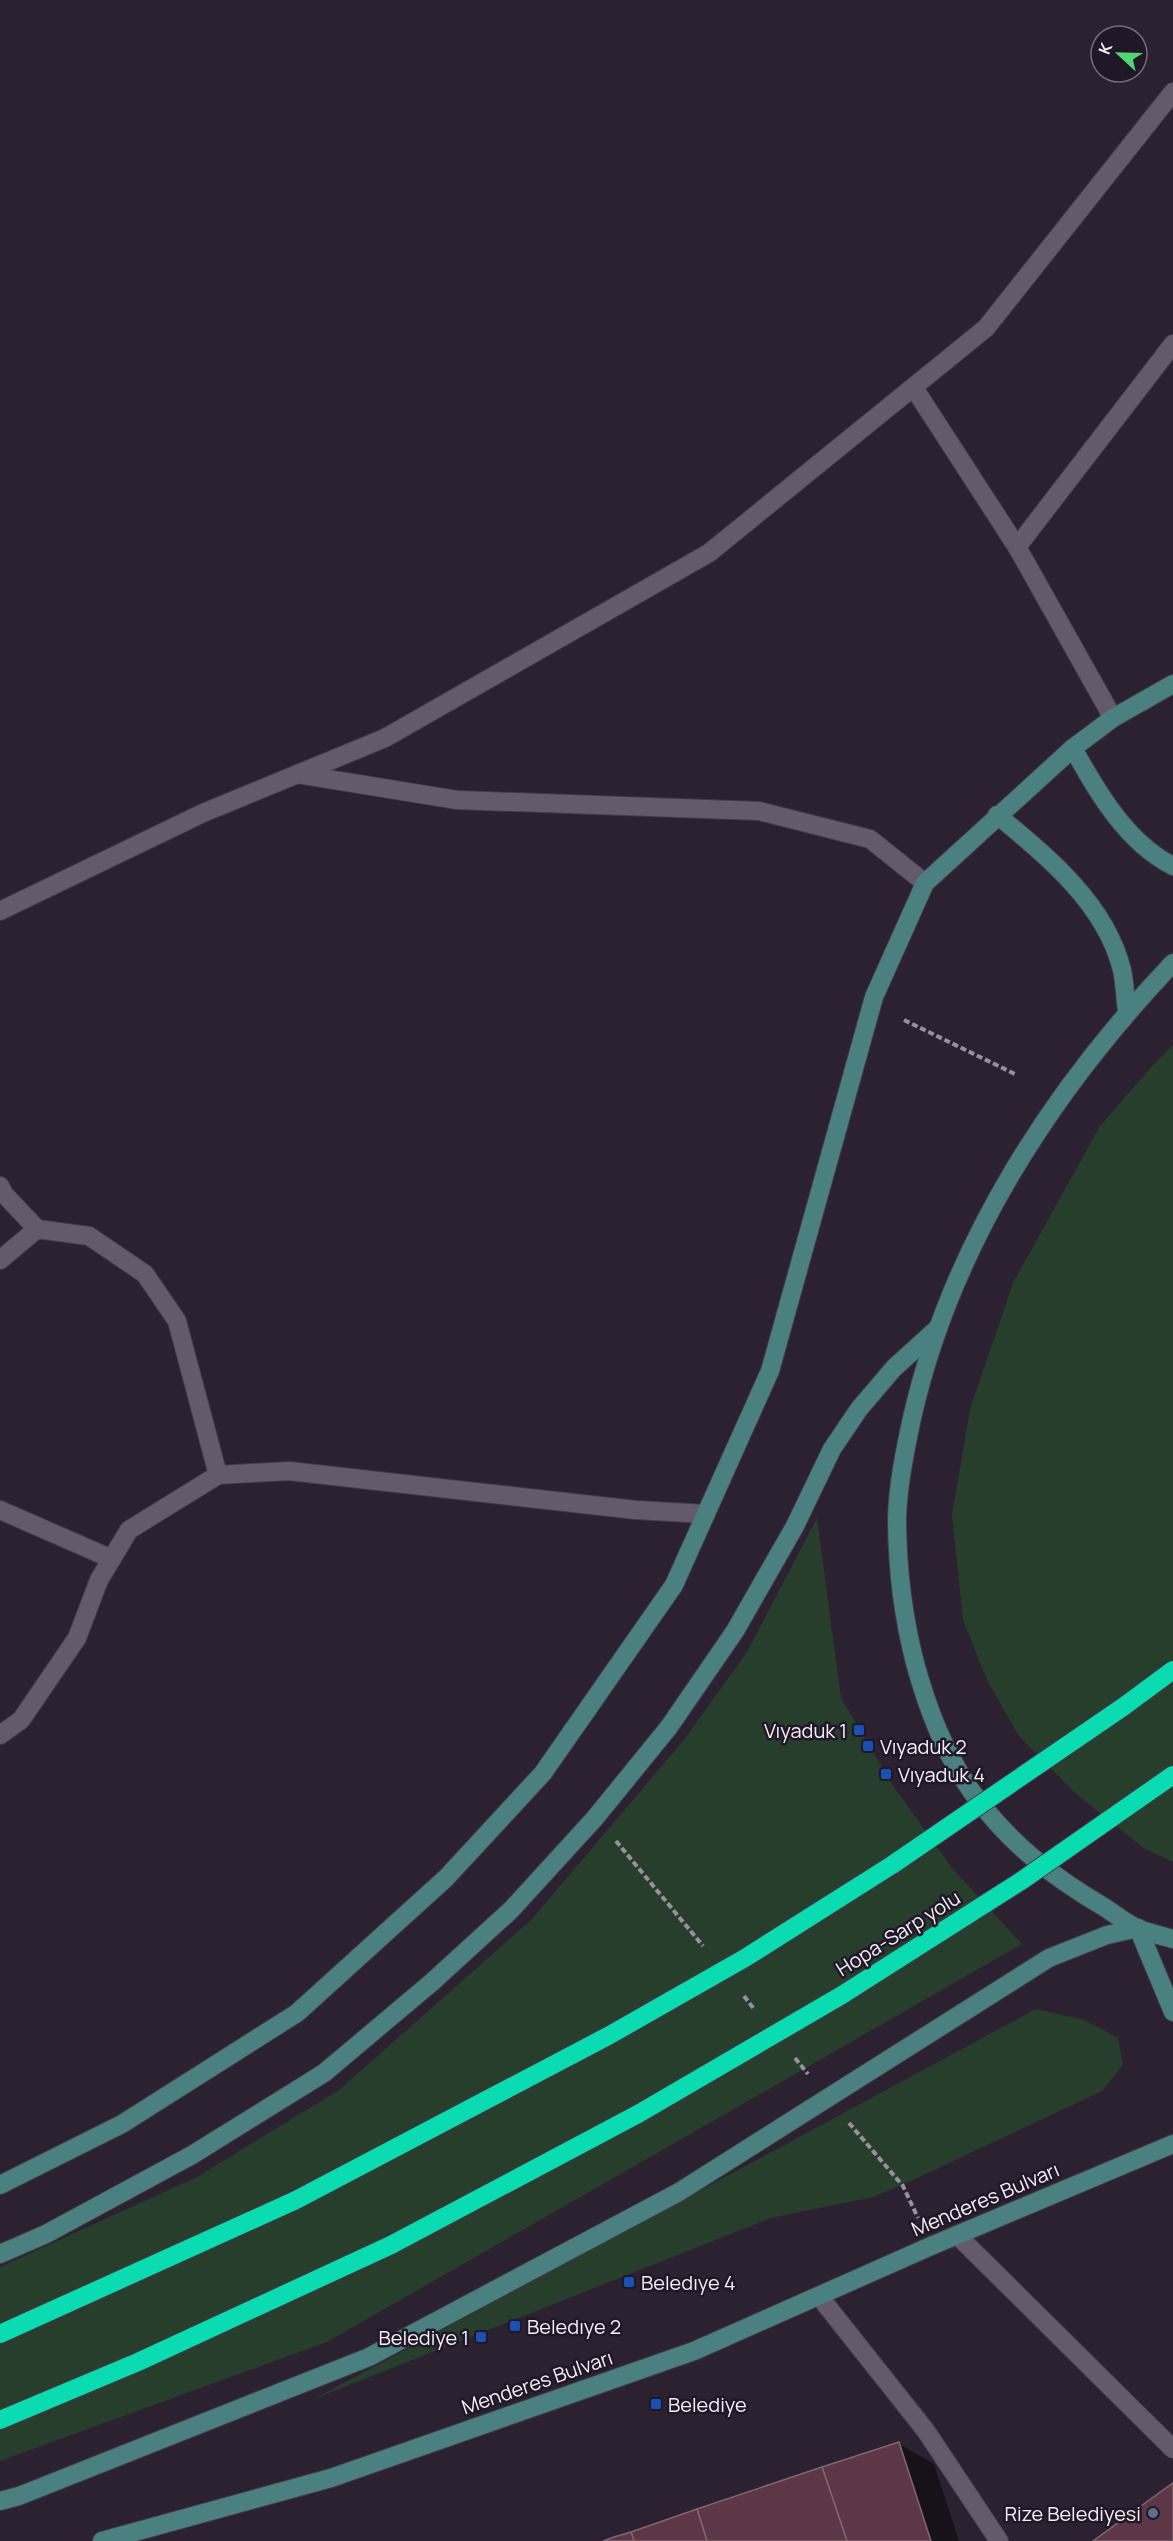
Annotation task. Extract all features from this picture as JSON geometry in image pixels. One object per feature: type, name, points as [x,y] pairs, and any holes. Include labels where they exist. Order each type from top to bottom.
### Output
[{"type":"highway","points":[[0,2334],[296,2200],[608,2036],[745,1958],[892,1865],[1123,1707],[1173,1670]]},
{"type":"highway","name":"Hopa-Sarp yolu","points":[[0,2420],[138,2362],[391,2245],[638,2114],[842,1995],[1021,1881],[1173,1775]]},
{"type":"main road","points":[[0,2185],[122,2124],[297,2013],[446,1878],[543,1773],[674,1584],[770,1371],[874,997],[925,882],[1073,748],[1113,718],[1173,684]]},
{"type":"main road","points":[[1073,748],[1096,789],[1121,821],[1144,847],[1173,866]]},
{"type":"main road","points":[[997,815],[1053,864],[1096,913],[1111,940],[1122,970],[1127,1011]]},
{"type":"main road","points":[[1173,963],[1127,1011],[1059,1099],[1000,1192],[962,1268],[938,1328],[918,1390],[904,1452],[897,1515],[899,1576],[907,1628],[927,1705],[952,1764],[992,1820],[1017,1846],[1070,1887],[1138,1928],[1173,1939]]},
{"type":"main road","points":[[0,2254],[46,2234],[192,2156],[324,2073],[431,1983],[511,1910],[595,1818],[669,1727],[735,1631],[795,1526],[832,1449],[860,1409],[894,1368],[938,1328]]},
{"type":"main road","points":[[1138,1928],[1173,2012]]},
{"type":"main road","points":[[0,2501],[19,2496],[369,2358],[679,2192],[1049,1958],[1107,1935],[1138,1928]]},
{"type":"main road","name":"Menderes Bulvarı","points":[[102,2541],[331,2478],[694,2351],[957,2235],[1173,2144]]},
{"type":"street","points":[[0,911],[203,813],[385,738],[709,554],[986,328],[1173,92]]},
{"type":"street","points":[[1017,547],[1173,344]]},
{"type":"street","points":[[914,388],[1017,547],[1113,718]]},
{"type":"street","points":[[297,774],[457,800],[759,811],[870,839],[925,882]]},
{"type":"street","points":[[0,1186],[4,1194],[37,1229],[89,1236],[145,1274],[177,1322],[218,1474]]},
{"type":"street","points":[[0,1260],[37,1229]]},
{"type":"street","points":[[0,1735],[21,1720],[77,1638],[99,1580],[129,1530],[218,1474],[289,1471],[636,1510],[706,1514]]},
{"type":"street","points":[[0,1510],[112,1559]]},
{"type":"street","points":[[957,2235],[1173,2449]]},
{"type":"street","points":[[819,2296],[926,2431],[999,2541]]},
{"type":"path","points":[[904,1020],[1017,1075]]},
{"type":"path","points":[[595,1818],[607,1829],[710,1955]]},
{"type":"path","points":[[740,1991],[755,2009]]},
{"type":"path","points":[[792,2054],[903,2186],[932,2246]]},
{"type":"green space","points":[[1173,1045],[1173,1862],[1145,1849],[1075,1793],[1019,1736],[987,1680],[963,1620],[952,1515],[970,1409],[1013,1283],[1100,1126]]},
{"type":"green space","points":[[817,1518],[841,1698],[894,1787],[952,1868],[1022,1944],[327,2342],[0,2461],[0,2267],[197,2177],[339,2090],[532,1919],[683,1741],[747,1652]]},
{"type":"green space","points":[[1036,2009],[1084,2020],[1118,2038],[1123,2065],[1102,2091],[873,2197],[771,2218],[314,2399]]},
{"type":"building","points":[[899,2442],[931,2541],[847,2541],[822,2467]]},
{"type":"building","points":[[822,2467],[847,2541],[707,2541],[697,2509]]},
{"type":"building","name":"Rize Belediyesi","points":[[1173,2483],[1173,2541],[1093,2541],[1152,2498]]},
{"type":"building","points":[[697,2509],[707,2541],[634,2541],[631,2532]]},
{"type":"building","points":[[631,2532],[634,2541],[603,2541],[614,2537]]},
{"type":"place","name":"Vıyaduk 1","points":[[859,1730]]},
{"type":"place","name":"Vıyaduk 2","points":[[868,1746]]},
{"type":"place","name":"Vıyaduk 4","points":[[886,1774]]},
{"type":"place","name":"Beledıye 4","points":[[629,2282]]},
{"type":"place","name":"Beledıye 2","points":[[515,2326]]},
{"type":"place","name":"Belediye 1","points":[[481,2337]]},
{"type":"place","name":"Belediye","points":[[656,2404]]},
{"type":"place","name":"Rize Belediyesi","points":[[1153,2513]]}]
